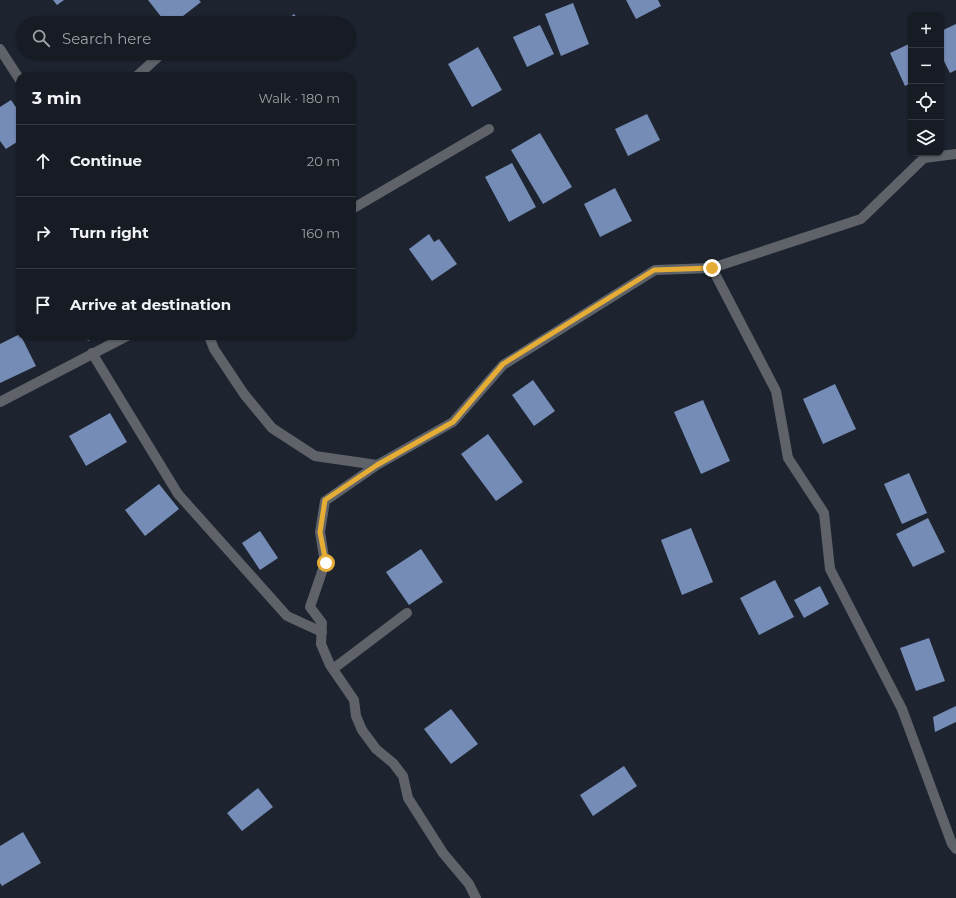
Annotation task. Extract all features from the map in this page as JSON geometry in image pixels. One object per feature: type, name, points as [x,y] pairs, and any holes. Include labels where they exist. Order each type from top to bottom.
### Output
[{"type":"street","points":[[0,49],[16,74]]},
{"type":"street","points":[[141,72],[155,60]]},
{"type":"street","points":[[356,207],[489,129]]},
{"type":"street","points":[[476,898],[469,884],[443,853],[408,798],[403,776],[393,763],[376,749],[362,730],[356,716],[354,700],[333,669],[321,644],[322,623],[310,606],[326,563],[320,532],[325,500],[377,465],[453,422],[503,364],[654,270],[712,268],[861,219],[924,158],[956,154]]},
{"type":"street","points":[[712,268],[776,391],[788,458],[824,513],[830,569],[902,710],[952,844],[956,849]]},
{"type":"street","points":[[0,402],[119,340]]},
{"type":"street","points":[[211,340],[214,349],[244,394],[272,428],[315,456],[377,465]]},
{"type":"street","points":[[92,354],[178,494],[287,616],[322,632]]},
{"type":"street","points":[[333,669],[407,613]]},
{"type":"building","points":[[53,0],[64,0],[57,5]]},
{"type":"building","points":[[148,0],[199,0],[201,2],[183,16],[161,16]]},
{"type":"building","points":[[626,0],[658,0],[661,6],[636,19]]},
{"type":"building","points":[[573,3],[589,44],[561,56],[545,14]]},
{"type":"building","points":[[956,24],[956,70],[950,73],[944,61],[944,30]]},
{"type":"building","points":[[540,25],[554,54],[527,67],[513,37]]},
{"type":"building","points":[[908,44],[908,84],[905,86],[890,53]]},
{"type":"building","points":[[478,47],[502,90],[472,107],[448,64]]},
{"type":"building","points":[[11,100],[16,107],[16,143],[6,149],[0,141],[0,107]]},
{"type":"building","points":[[647,114],[660,140],[628,156],[615,129]]},
{"type":"building","points":[[540,133],[572,187],[543,204],[511,150]]},
{"type":"building","points":[[512,163],[536,207],[509,222],[485,177]]},
{"type":"building","points":[[615,188],[632,221],[600,237],[584,204]]},
{"type":"building","points":[[429,234],[434,242],[439,239],[457,264],[432,281],[409,249]]},
{"type":"building","points":[[16,336],[16,340],[23,340],[36,366],[0,383],[0,344]]},
{"type":"building","points":[[533,380],[555,411],[534,426],[512,395]]},
{"type":"building","points":[[835,384],[856,429],[823,444],[803,399]]},
{"type":"building","points":[[703,400],[730,461],[701,474],[674,412]]},
{"type":"building","points":[[110,413],[127,442],[86,466],[69,436]]},
{"type":"building","points":[[488,434],[523,482],[496,501],[461,454]]},
{"type":"building","points":[[909,473],[927,513],[902,524],[884,484]]},
{"type":"building","points":[[159,484],[179,509],[145,536],[125,510]]},
{"type":"building","points":[[928,518],[945,552],[913,567],[896,534]]},
{"type":"building","points":[[691,528],[713,582],[682,595],[661,540]]},
{"type":"building","points":[[260,531],[278,558],[260,570],[242,543]]},
{"type":"building","points":[[421,549],[443,582],[409,605],[386,572]]},
{"type":"building","points":[[775,580],[794,617],[759,635],[740,598]]},
{"type":"building","points":[[820,586],[829,604],[804,618],[794,600]]},
{"type":"building","points":[[929,638],[945,681],[916,691],[900,648]]},
{"type":"building","points":[[956,706],[956,722],[935,732],[933,717]]},
{"type":"building","points":[[451,709],[478,744],[451,764],[424,729]]},
{"type":"building","points":[[624,766],[637,786],[593,816],[580,795]]},
{"type":"building","points":[[258,788],[273,807],[242,831],[227,813]]},
{"type":"building","points":[[23,832],[41,863],[2,886],[0,883],[0,846]]},
{"type":"route","points":[[326,563],[320,532],[325,500],[377,465],[453,422],[503,364],[654,270],[712,268]]}]
